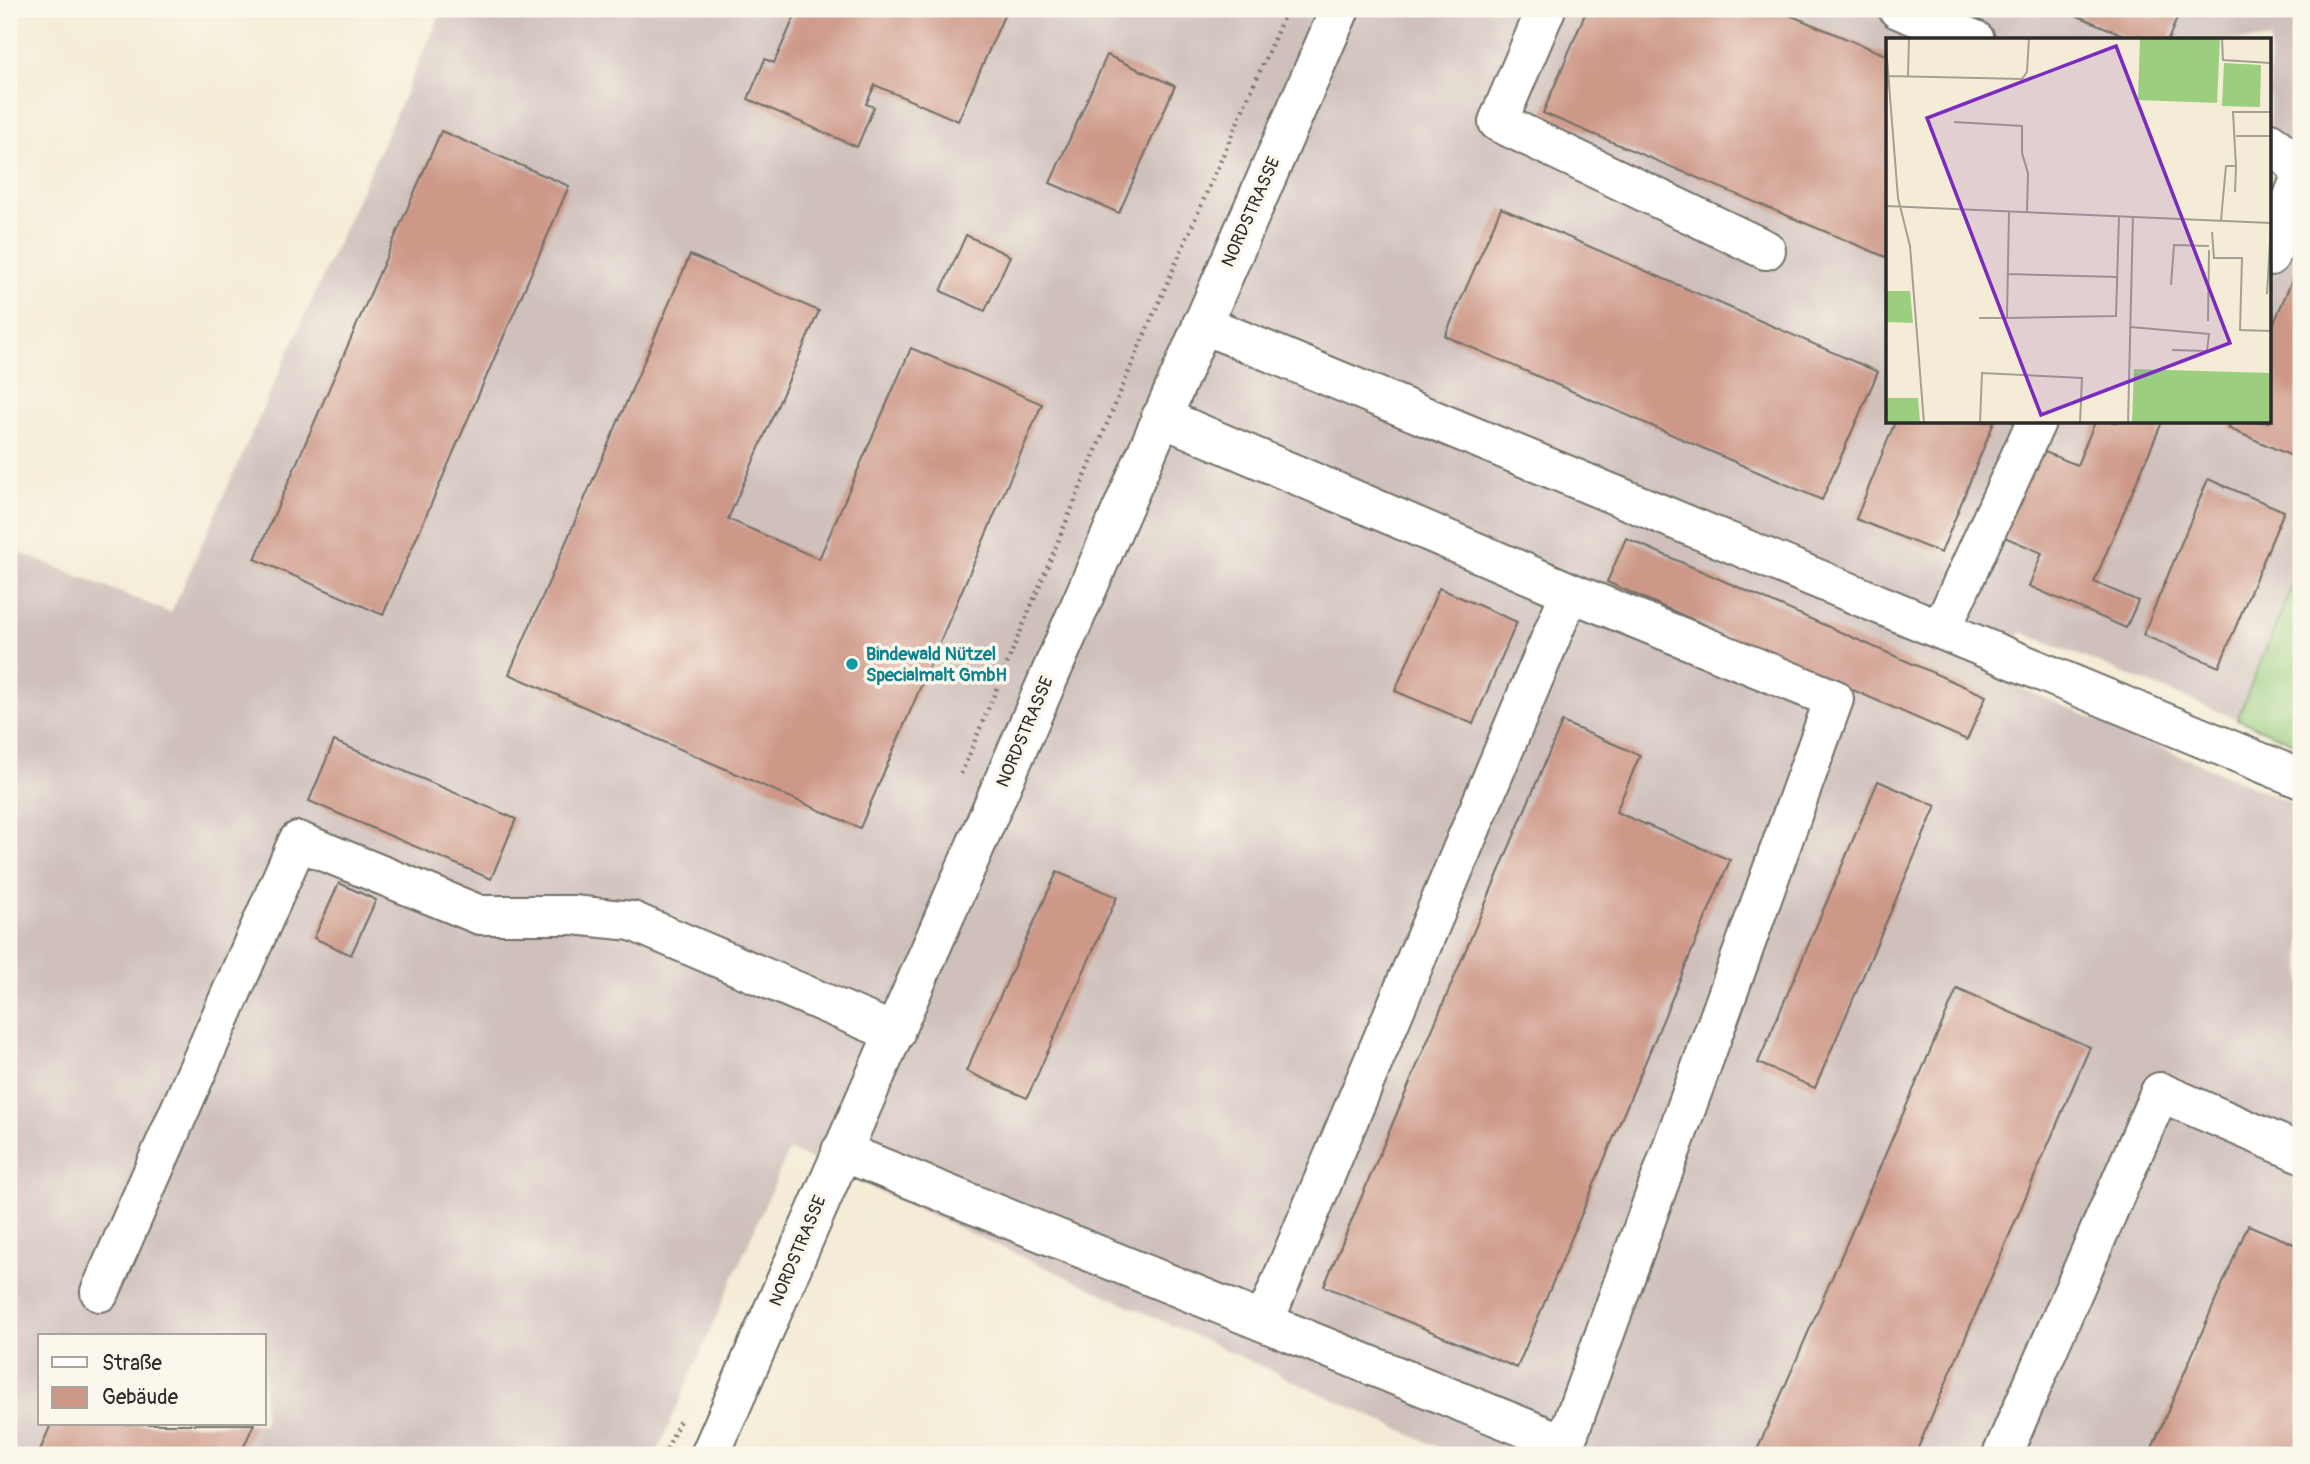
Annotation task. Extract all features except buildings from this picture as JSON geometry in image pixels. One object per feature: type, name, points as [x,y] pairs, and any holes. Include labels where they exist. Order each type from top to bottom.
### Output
[{"type":"street","name":"NORDSTRASSE","points":[[710,1455],[1340,9]]},
{"type":"street","points":[[1546,9],[1498,122],[1766,250]]},
{"type":"street","points":[[1898,9],[1970,38]]},
{"type":"street","points":[[2272,144],[2295,164],[2301,176],[2272,251]]},
{"type":"street","points":[[1202,324],[1942,628],[2301,779]]},
{"type":"street","points":[[841,1151],[1264,1322],[1563,1450],[1834,699],[1570,592],[1161,417]]},
{"type":"street","points":[[1942,628],[2035,424]]},
{"type":"street","points":[[1264,1322],[1570,592]]},
{"type":"street","points":[[100,1292],[299,841],[480,915],[573,915],[632,921],[895,1033]]},
{"type":"street","points":[[2002,1455],[2160,1092],[2301,1153]]},
{"type":"path","points":[[957,784],[1137,352],[1287,9]]},
{"type":"path","points":[[664,1455],[686,1406]]},
{"type":"shaded area","points":[[443,9],[2301,9],[2301,565],[2237,719],[2021,632],[2000,679],[2301,807],[2301,1455],[1455,1455],[789,1150],[656,1455],[9,1455],[9,548],[171,613]]},
{"type":"green space","points":[[2301,565],[2301,746],[2237,719]]},
{"type":"place","name":"Bindewald Nützel Specialmalt GmbH","points":[[852,664]]}]
